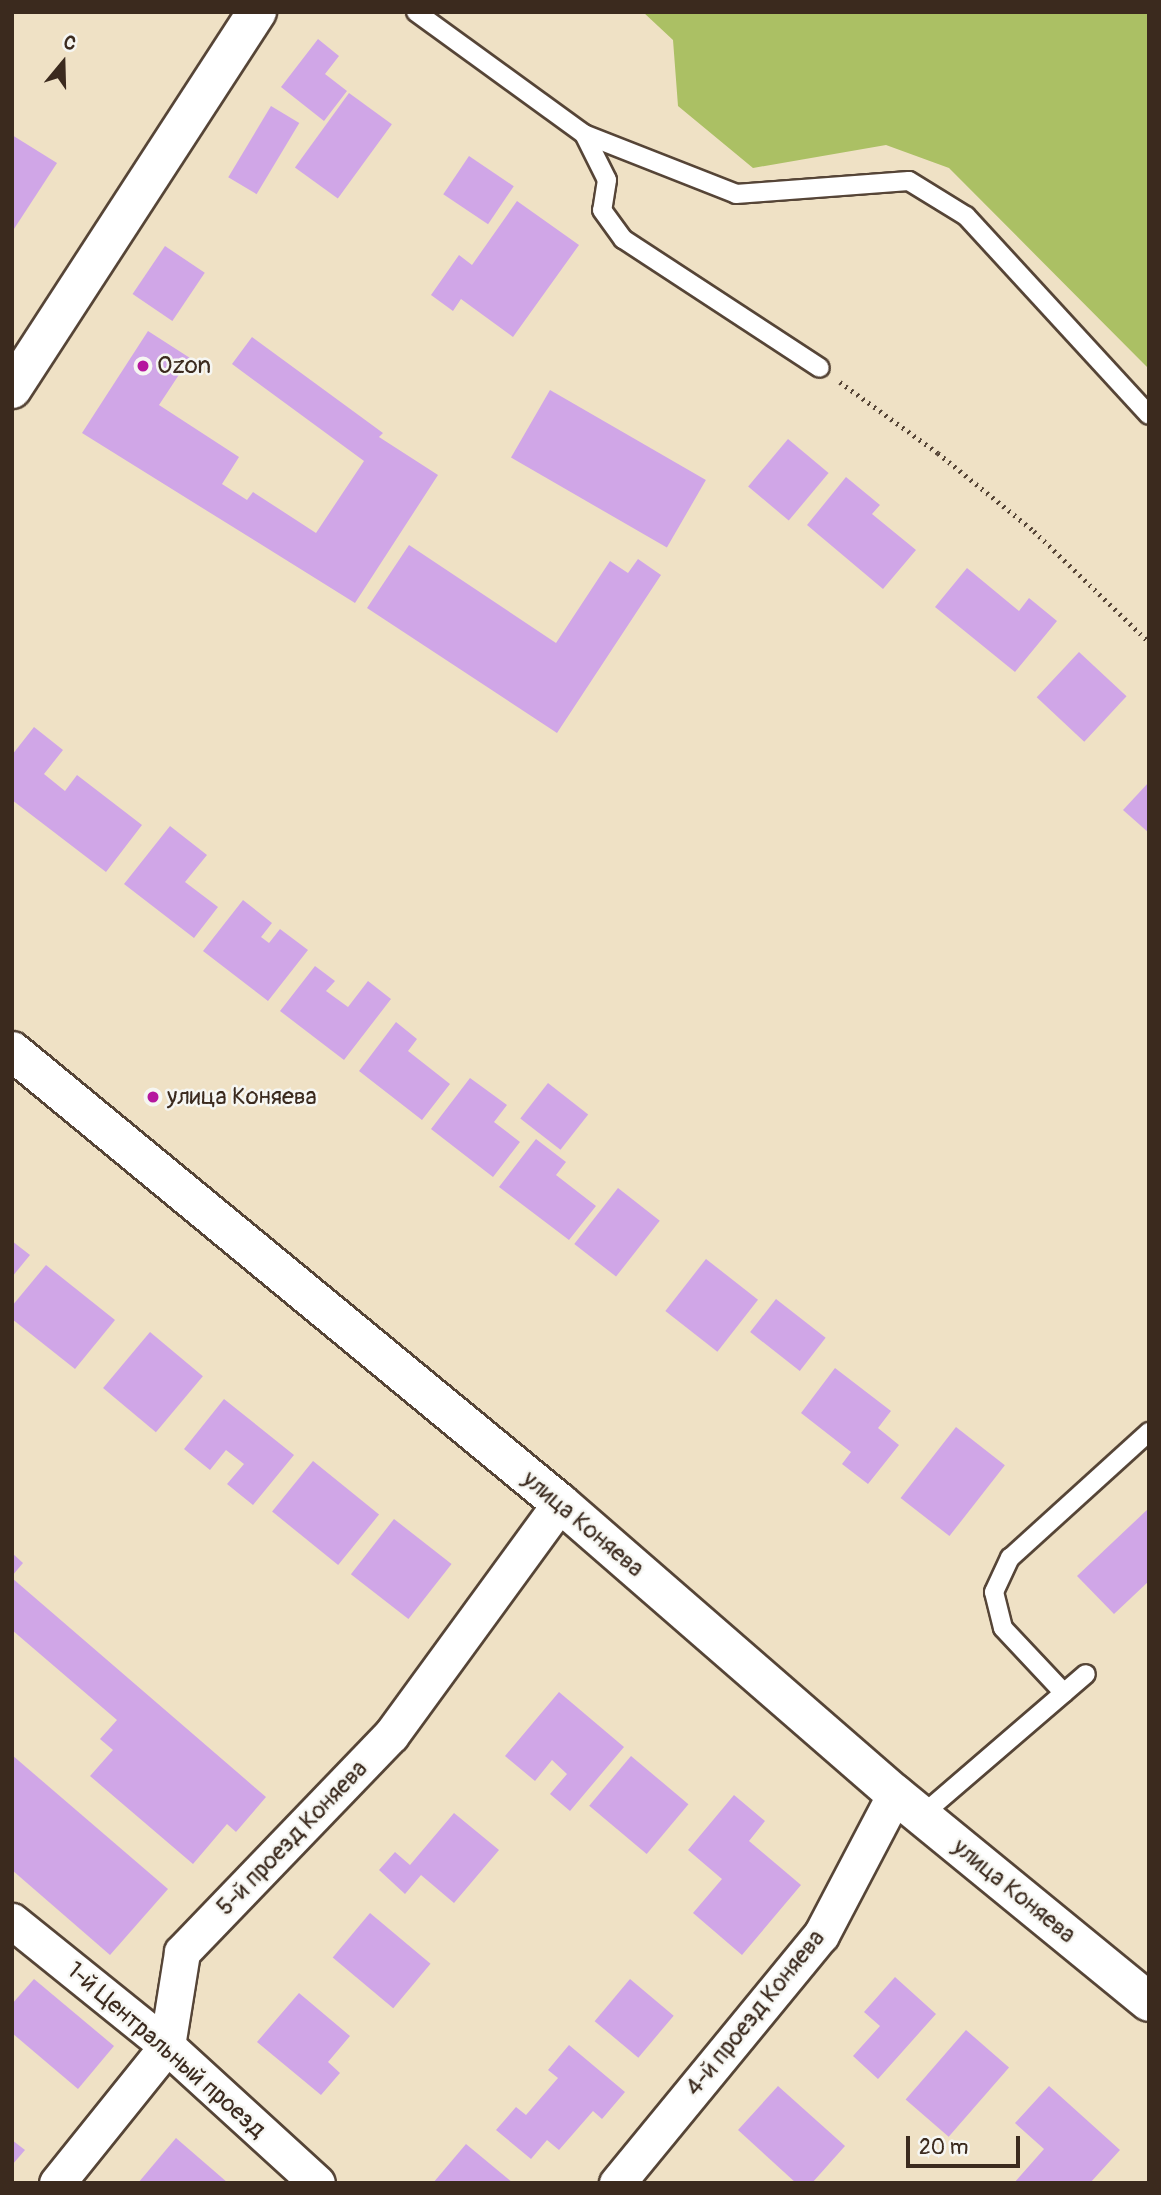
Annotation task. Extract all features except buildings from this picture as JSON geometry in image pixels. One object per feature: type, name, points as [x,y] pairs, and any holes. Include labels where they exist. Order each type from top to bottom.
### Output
[{"type":"street","points":[[12,389],[257,12]]},
{"type":"street","name":"улица Коняева","points":[[12,1051],[560,1503],[909,1805],[1149,2002]]},
{"type":"street","name":"5-й проезд Коняева","points":[[57,2183],[167,2046],[183,1952],[391,1735],[560,1503]]},
{"type":"street","name":"4-й проезд Коняева","points":[[617,2183],[821,1935],[909,1805]]},
{"type":"street","name":"1-й Центральный проезд","points":[[12,1921],[167,2046],[317,2183]]},
{"type":"lane","points":[[416,12],[584,134],[736,194],[909,181],[966,216],[1149,415]]},
{"type":"lane","points":[[584,134],[607,180],[602,211],[623,239],[820,368]]},
{"type":"lane","points":[[1064,1693],[1003,1628],[994,1592],[1010,1558],[1149,1432]]},
{"type":"lane","points":[[909,1805],[1064,1693],[1086,1674]]},
{"type":"path","points":[[820,368],[939,453],[1034,531],[1149,642]]},
{"type":"green space","points":[[643,12],[1149,12],[1149,369],[949,168],[886,145],[753,168],[678,106],[673,40]]},
{"type":"place","name":"Ozon","points":[[143,366]]},
{"type":"place","name":"улица Коняева","points":[[153,1097]]}]
